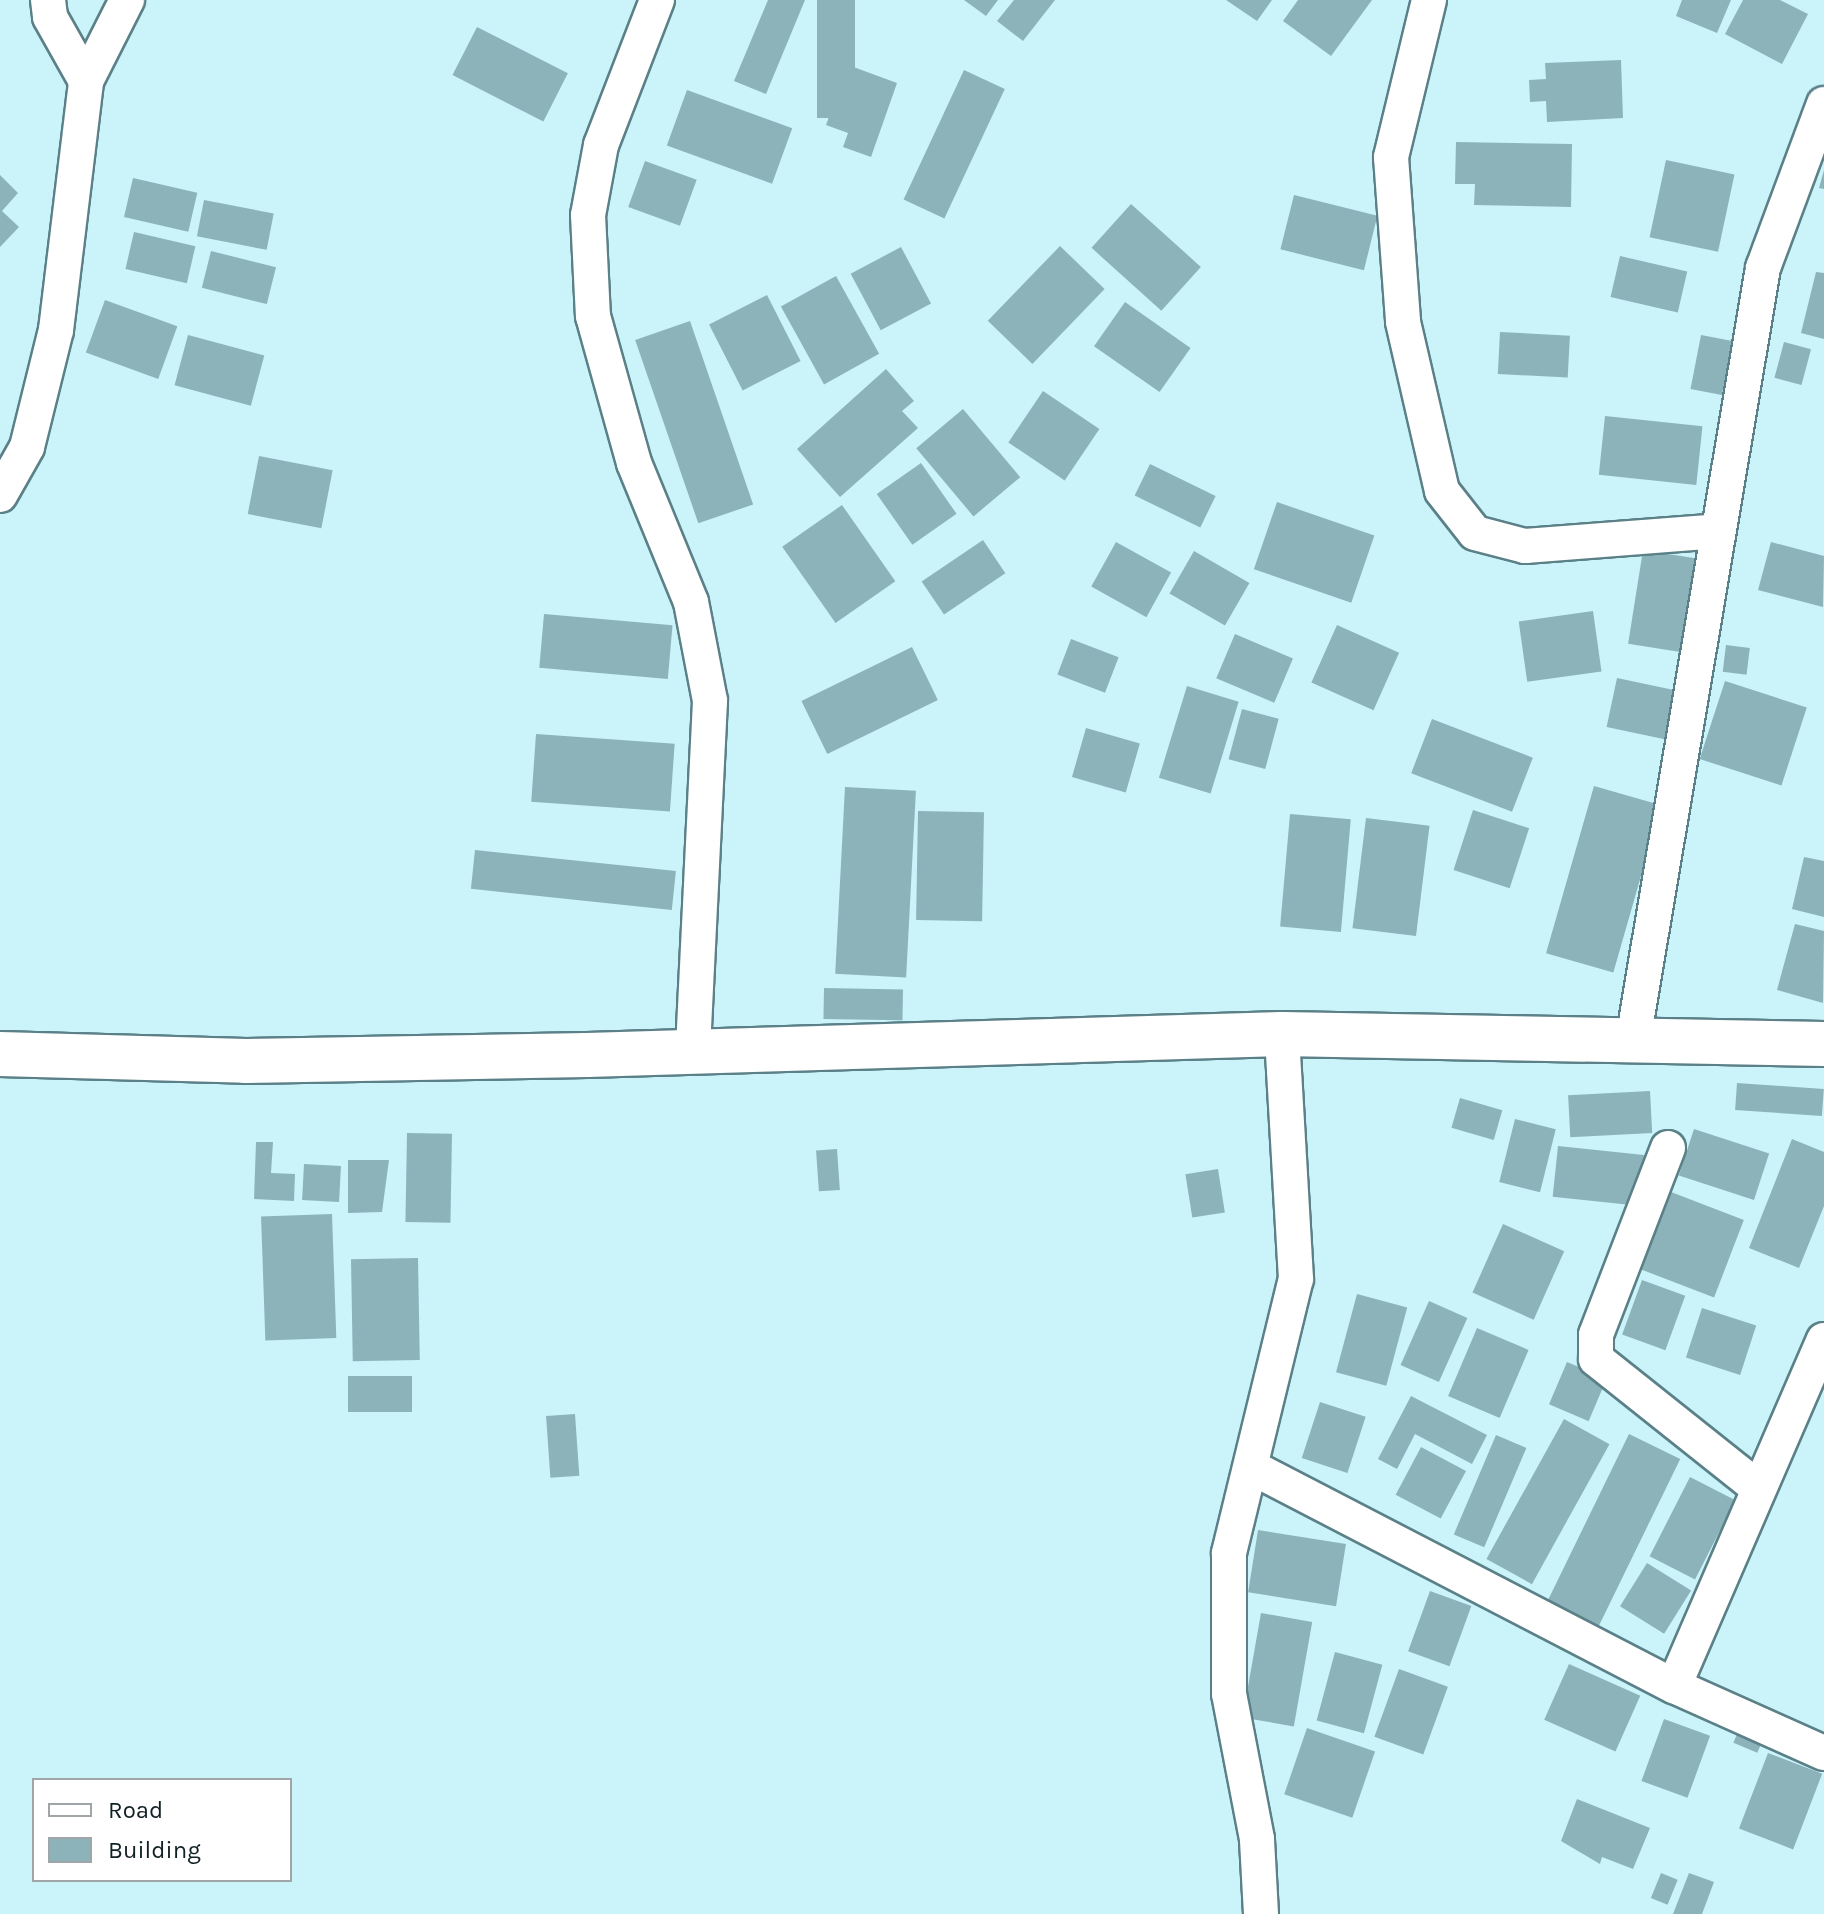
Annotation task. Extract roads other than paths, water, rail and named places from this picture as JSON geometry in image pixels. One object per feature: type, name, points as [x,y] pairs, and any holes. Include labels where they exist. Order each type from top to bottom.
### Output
[{"type":"street","points":[[48,0],[50,17],[86,81]]},
{"type":"street","points":[[0,495],[27,447],[56,330],[86,81],[127,0]]},
{"type":"street","points":[[657,0],[601,145],[588,215],[593,316],[634,463],[691,602],[710,701],[693,1049]]},
{"type":"street","points":[[1434,2],[1391,157],[1403,322],[1442,491],[1475,533],[1525,546],[1718,531]]},
{"type":"street","points":[[1633,1040],[1763,268],[1824,104]]},
{"type":"street","points":[[1261,1914],[1257,1839],[1229,1694],[1229,1553],[1296,1279],[1282,1034]]},
{"type":"street","points":[[0,1054],[246,1061],[1282,1034],[1824,1044]]},
{"type":"street","points":[[1668,1148],[1596,1335],[1596,1359],[1757,1487]]},
{"type":"street","points":[[1674,1686],[1757,1487],[1824,1340]]},
{"type":"street","points":[[1251,1467],[1674,1686],[1824,1753]]}]
